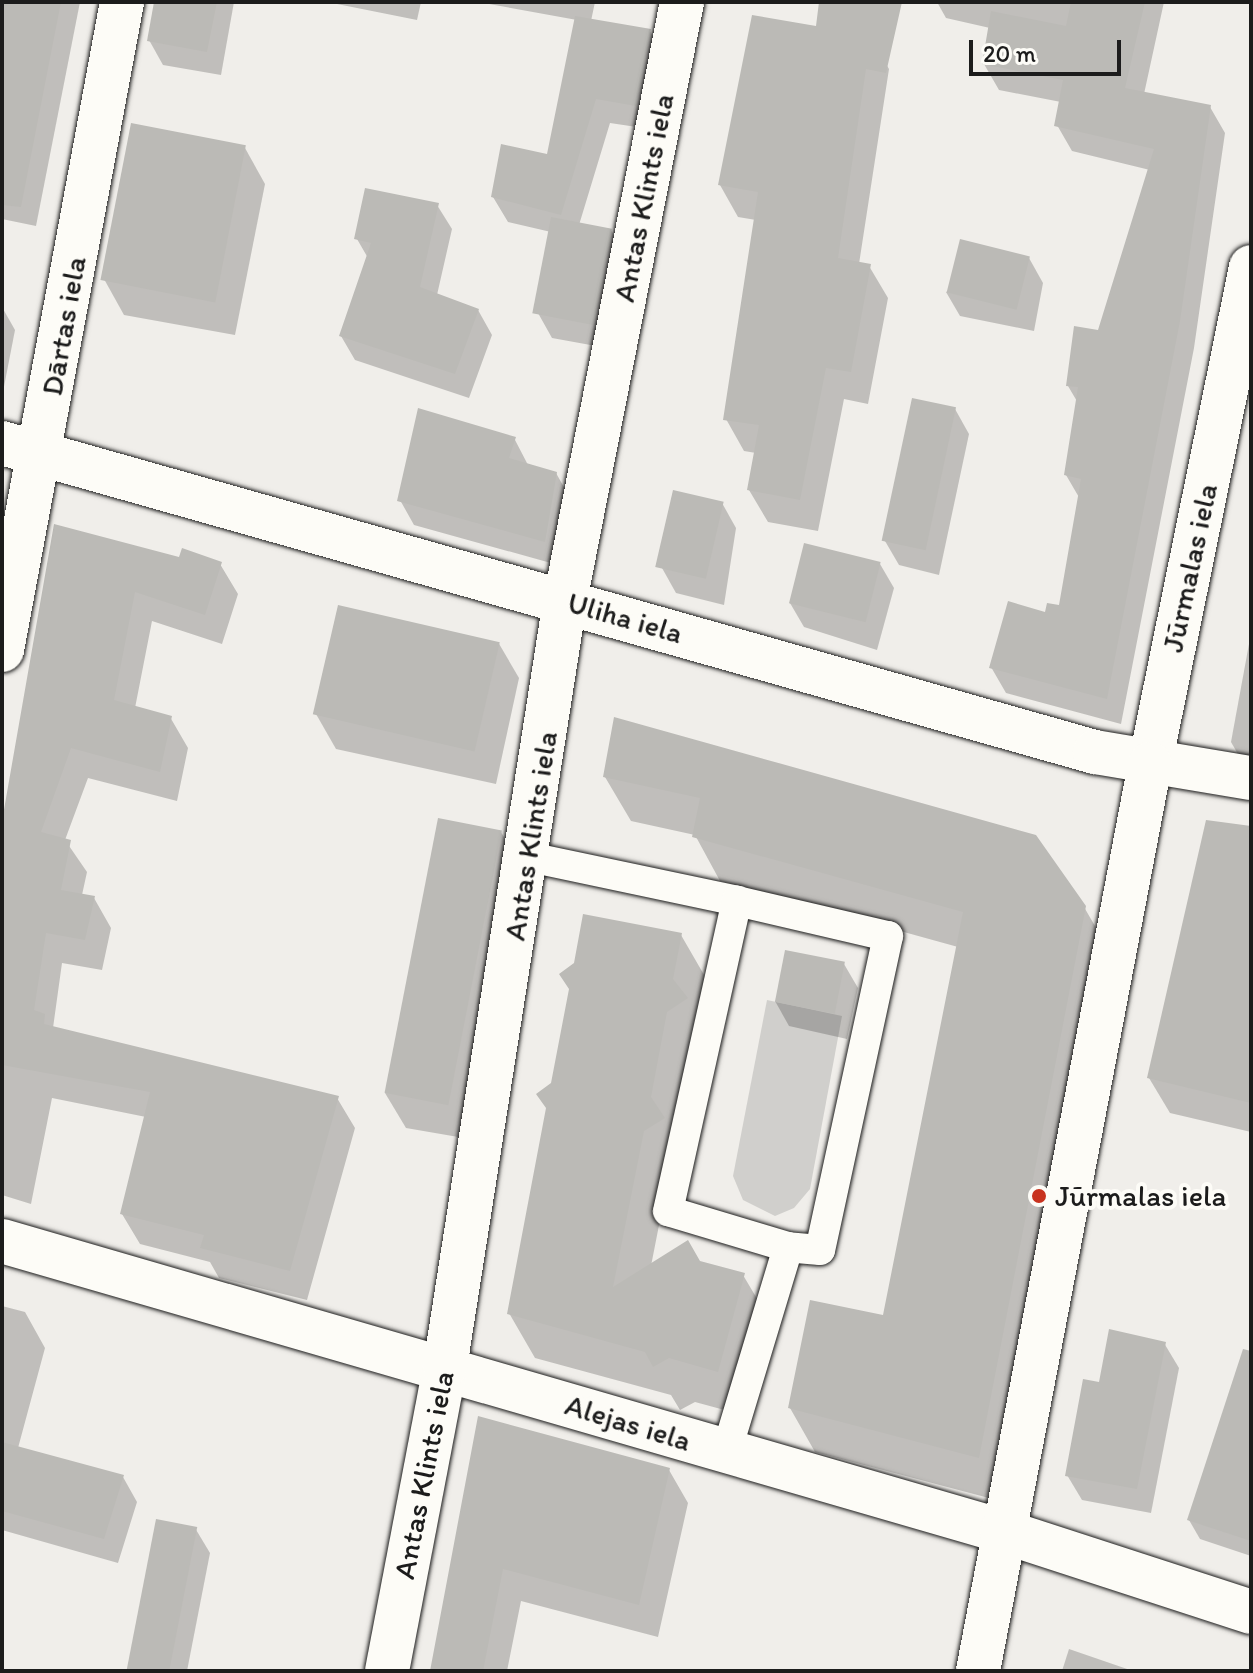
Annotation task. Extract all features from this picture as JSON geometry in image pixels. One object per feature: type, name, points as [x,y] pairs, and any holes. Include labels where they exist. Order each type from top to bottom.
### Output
[{"type":"street","name":"Dārtas iela","points":[[2,650],[20,448],[122,2]]},
{"type":"street","name":"Antas Klints iela","points":[[387,1671],[445,1367],[529,857],[565,601],[682,2]]},
{"type":"street","name":"Jūrmalas iela","points":[[978,1671],[1002,1531],[1150,764],[1251,267]]},
{"type":"street","name":"Uliha iela","points":[[20,448],[1150,764],[1251,778]]},
{"type":"street","name":"Alejas iela","points":[[2,1241],[1002,1531],[1251,1612]]},
{"type":"lane","points":[[529,857],[737,901],[888,936],[820,1250],[788,1247],[668,1211],[737,901]]},
{"type":"lane","points":[[726,1453],[788,1247]]},
{"type":"shaded area","points":[[767,1000],[842,1016],[810,1189],[794,1208],[775,1216],[743,1200],[733,1176]]},
{"type":"building","points":[[2,2],[61,2],[21,207],[2,205]]},
{"type":"building","points":[[154,2],[217,2],[207,52],[147,41]]},
{"type":"building","points":[[819,2],[902,2],[886,73],[866,69],[838,258],[871,264],[851,372],[826,368],[800,500],[747,490],[759,425],[723,420],[758,192],[718,185],[752,15],[816,26]]},
{"type":"building","points":[[1071,2],[1145,2],[1125,88],[1211,105],[1180,321],[1107,699],[989,668],[1008,601],[1045,612],[1047,603],[1059,605],[1081,479],[1064,475],[1078,387],[1066,386],[1074,326],[1098,330],[1154,149],[1054,126],[1063,80],[982,64],[991,11],[1066,26]]},
{"type":"building","points":[[575,16],[651,29],[636,106],[596,99],[561,215],[491,197],[501,144],[547,154]]},
{"type":"building","points":[[131,123],[246,145],[215,302],[100,280]]},
{"type":"building","points":[[365,188],[439,203],[420,287],[479,309],[455,374],[339,336],[371,243],[354,239]]},
{"type":"building","points":[[551,217],[612,229],[593,325],[532,313]]},
{"type":"building","points":[[960,239],[1030,256],[1017,310],[947,292]]},
{"type":"building","points":[[912,398],[956,407],[926,550],[882,541]]},
{"type":"building","points":[[418,408],[516,437],[509,458],[557,472],[545,542],[397,501]]},
{"type":"building","points":[[673,490],[724,502],[706,579],[655,567]]},
{"type":"building","points":[[54,524],[179,557],[182,548],[222,562],[205,615],[135,592],[114,700],[172,716],[160,772],[71,748],[41,832],[71,840],[61,890],[95,896],[85,940],[46,933],[34,1010],[45,1014],[44,1024],[339,1096],[290,1271],[200,1248],[204,1235],[120,1214],[150,1092],[2,1065],[2,821]]},
{"type":"building","points":[[804,543],[881,562],[866,622],[789,603]]},
{"type":"building","points":[[338,605],[500,642],[475,751],[313,714]]},
{"type":"building","points":[[614,717],[1036,835],[1086,906],[979,1458],[788,1408],[810,1300],[883,1315],[963,912],[692,837],[700,798],[603,777]]},
{"type":"building","points":[[438,818],[502,830],[448,1105],[385,1093]]},
{"type":"building","points":[[1206,820],[1251,826],[1251,1103],[1147,1078]]},
{"type":"building","points":[[583,914],[682,933],[673,979],[688,998],[667,1012],[651,1097],[665,1118],[644,1131],[613,1287],[688,1240],[700,1261],[745,1273],[718,1372],[669,1358],[653,1367],[645,1352],[507,1314],[546,1108],[536,1094],[551,1083],[569,989],[559,974],[574,963]]},
{"type":"building","points":[[785,950],[845,962],[835,1014],[775,1002]]},
{"type":"building","points":[[1109,1329],[1166,1342],[1137,1489],[1065,1476],[1083,1379],[1099,1382]]},
{"type":"building","points":[[1243,1349],[1251,1351],[1251,1541],[1187,1520]]},
{"type":"building","points":[[478,1416],[670,1468],[639,1605],[503,1569],[483,1671],[430,1671]]},
{"type":"building","points":[[2,1442],[124,1475],[104,1539],[2,1511]]},
{"type":"building","points":[[156,1519],[197,1527],[169,1671],[126,1671]]},
{"type":"place","name":"Jūrmalas iela","points":[[1039,1196]]}]
